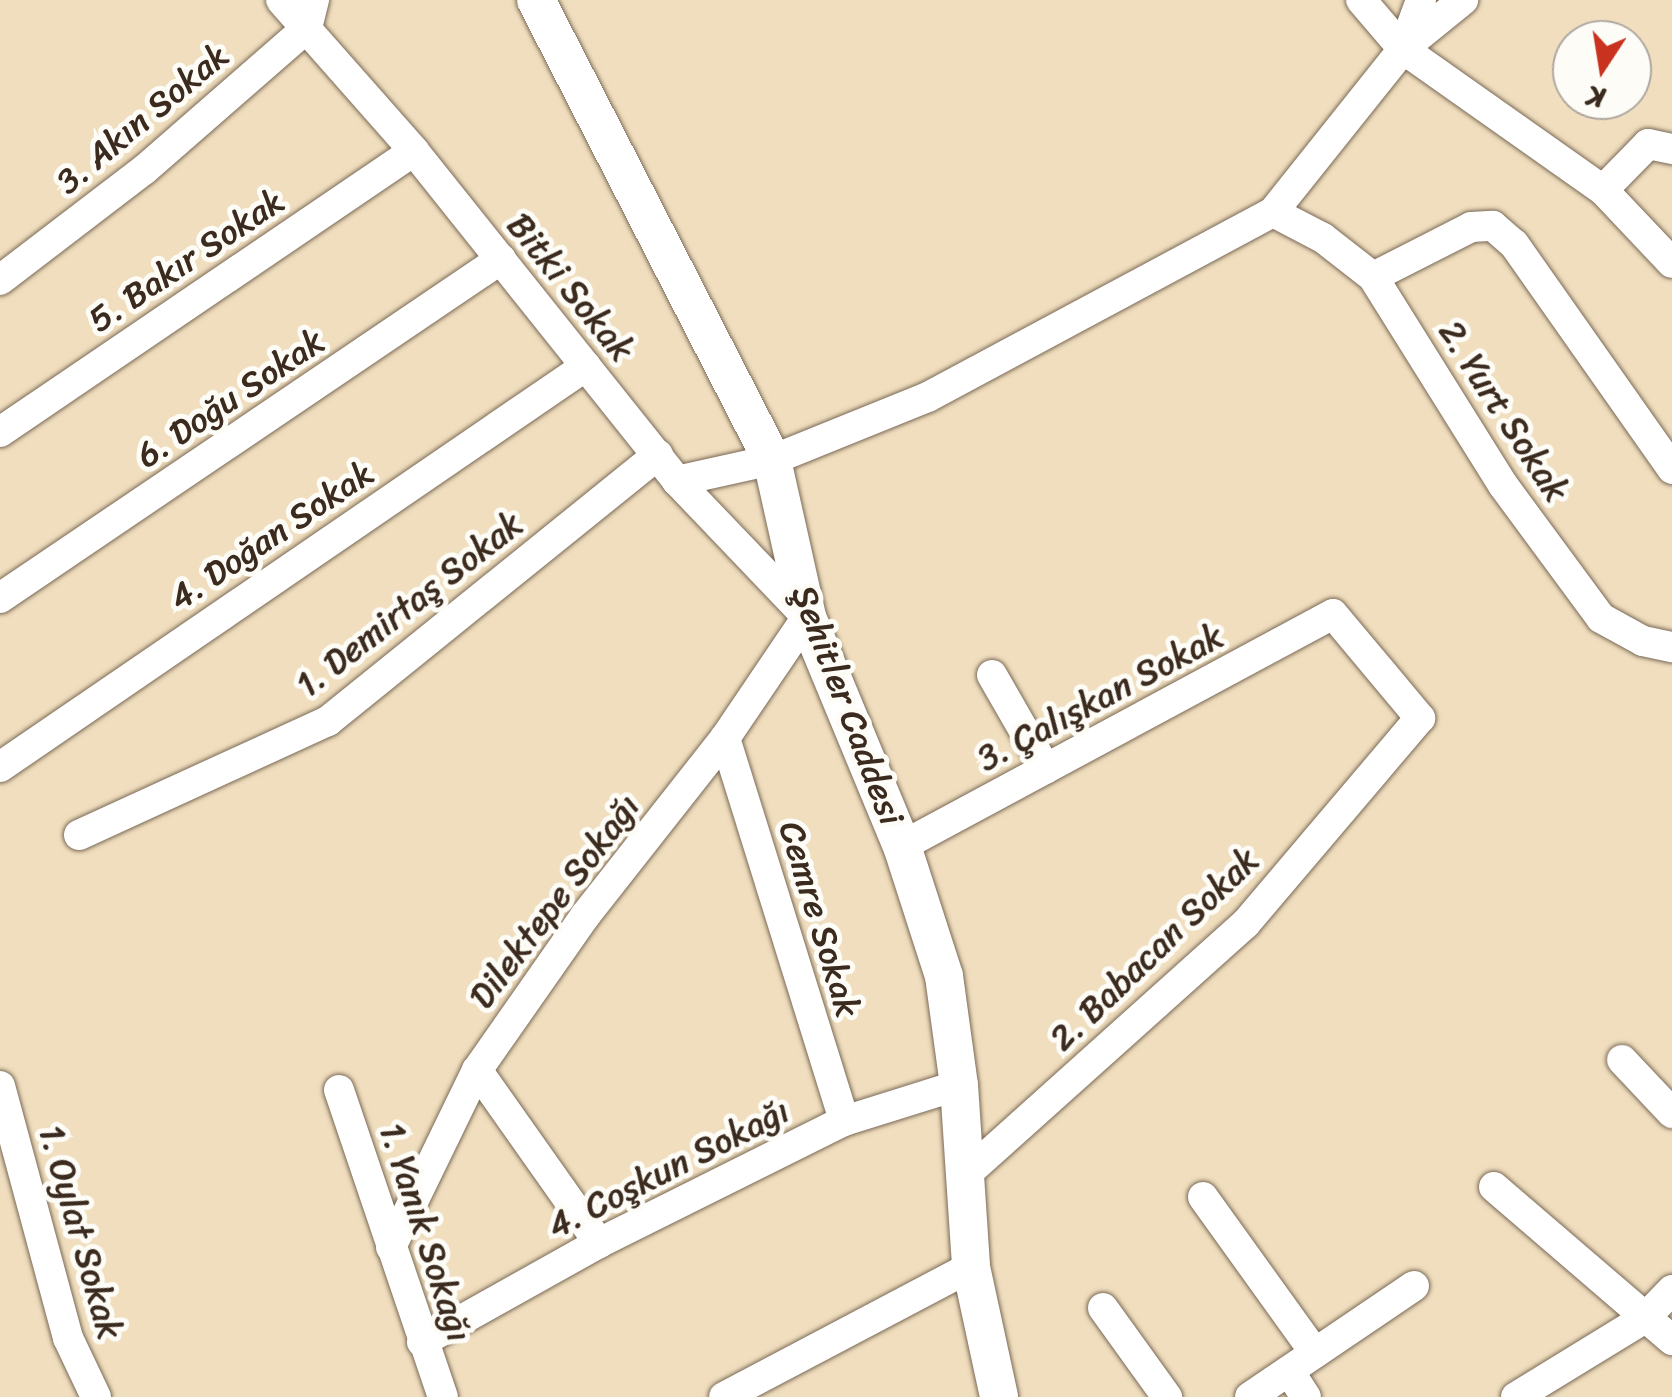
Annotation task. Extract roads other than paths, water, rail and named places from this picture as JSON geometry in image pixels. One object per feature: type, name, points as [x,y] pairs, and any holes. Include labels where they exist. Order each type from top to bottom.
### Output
[{"type":"street","name":"Bitki Sokak","points":[[281,0],[310,14],[677,481],[806,617]]},
{"type":"street","name":"Şehitler Caddesi","points":[[536,0],[772,460],[806,617],[902,846],[944,976],[959,1085],[970,1267],[999,1397]]},
{"type":"street","points":[[1361,0],[1403,49],[1603,190],[1672,263]]},
{"type":"street","points":[[1403,49],[1421,0]]},
{"type":"street","points":[[677,481],[772,460],[928,397],[1273,212],[1403,49],[1463,0]]},
{"type":"street","name":"3. Akın Sokak","points":[[0,280],[144,170],[310,14]]},
{"type":"street","points":[[1603,190],[1648,144],[1672,149]]},
{"type":"street","name":"5. Bakır Sokak","points":[[0,432],[414,151]]},
{"type":"street","name":"2. Yurt Sokak","points":[[1273,212],[1323,238],[1373,277],[1504,485],[1601,618],[1643,641],[1672,647]]},
{"type":"street","points":[[1373,277],[1470,227],[1493,226],[1514,244],[1672,469]]},
{"type":"street","name":"6. Doğu Sokak","points":[[0,598],[501,259]]},
{"type":"street","name":"4. Doğan Sokak","points":[[0,766],[586,366]]},
{"type":"street","name":"1. Demirtaş Sokak","points":[[79,835],[328,721],[658,455]]},
{"type":"street","name":"2. Babacan Sokak","points":[[965,1175],[1245,924],[1420,718],[1333,614]]},
{"type":"street","name":"3. Çalışkan Sokak","points":[[902,846],[1333,614]]},
{"type":"street","name":"Dilektepe Sokağı","points":[[391,1247],[478,1070],[586,916],[725,738],[806,617]]},
{"type":"street","points":[[992,676],[1046,769]]},
{"type":"street","name":"Cemre Sokak","points":[[725,738],[844,1121]]},
{"type":"street","points":[[1622,1060],[1672,1112]]},
{"type":"street","points":[[478,1070],[599,1243]]},
{"type":"street","name":"4. Coşkun Sokağı","points":[[422,1342],[599,1243],[844,1121],[959,1085]]},
{"type":"street","name":"1. Oylat Sokak","points":[[0,1086],[68,1338],[96,1397]]},
{"type":"street","name":"1. Yanık Sokağı","points":[[339,1090],[442,1397]]},
{"type":"street","points":[[1494,1188],[1672,1340]]},
{"type":"street","points":[[1202,1196],[1315,1353]]},
{"type":"street","points":[[724,1397],[970,1267]]},
{"type":"street","points":[[1250,1397],[1414,1286]]},
{"type":"street","points":[[1526,1394],[1645,1318],[1672,1290]]},
{"type":"street","points":[[1103,1308],[1166,1397]]},
{"type":"street","points":[[1288,1371],[1306,1397]]}]
